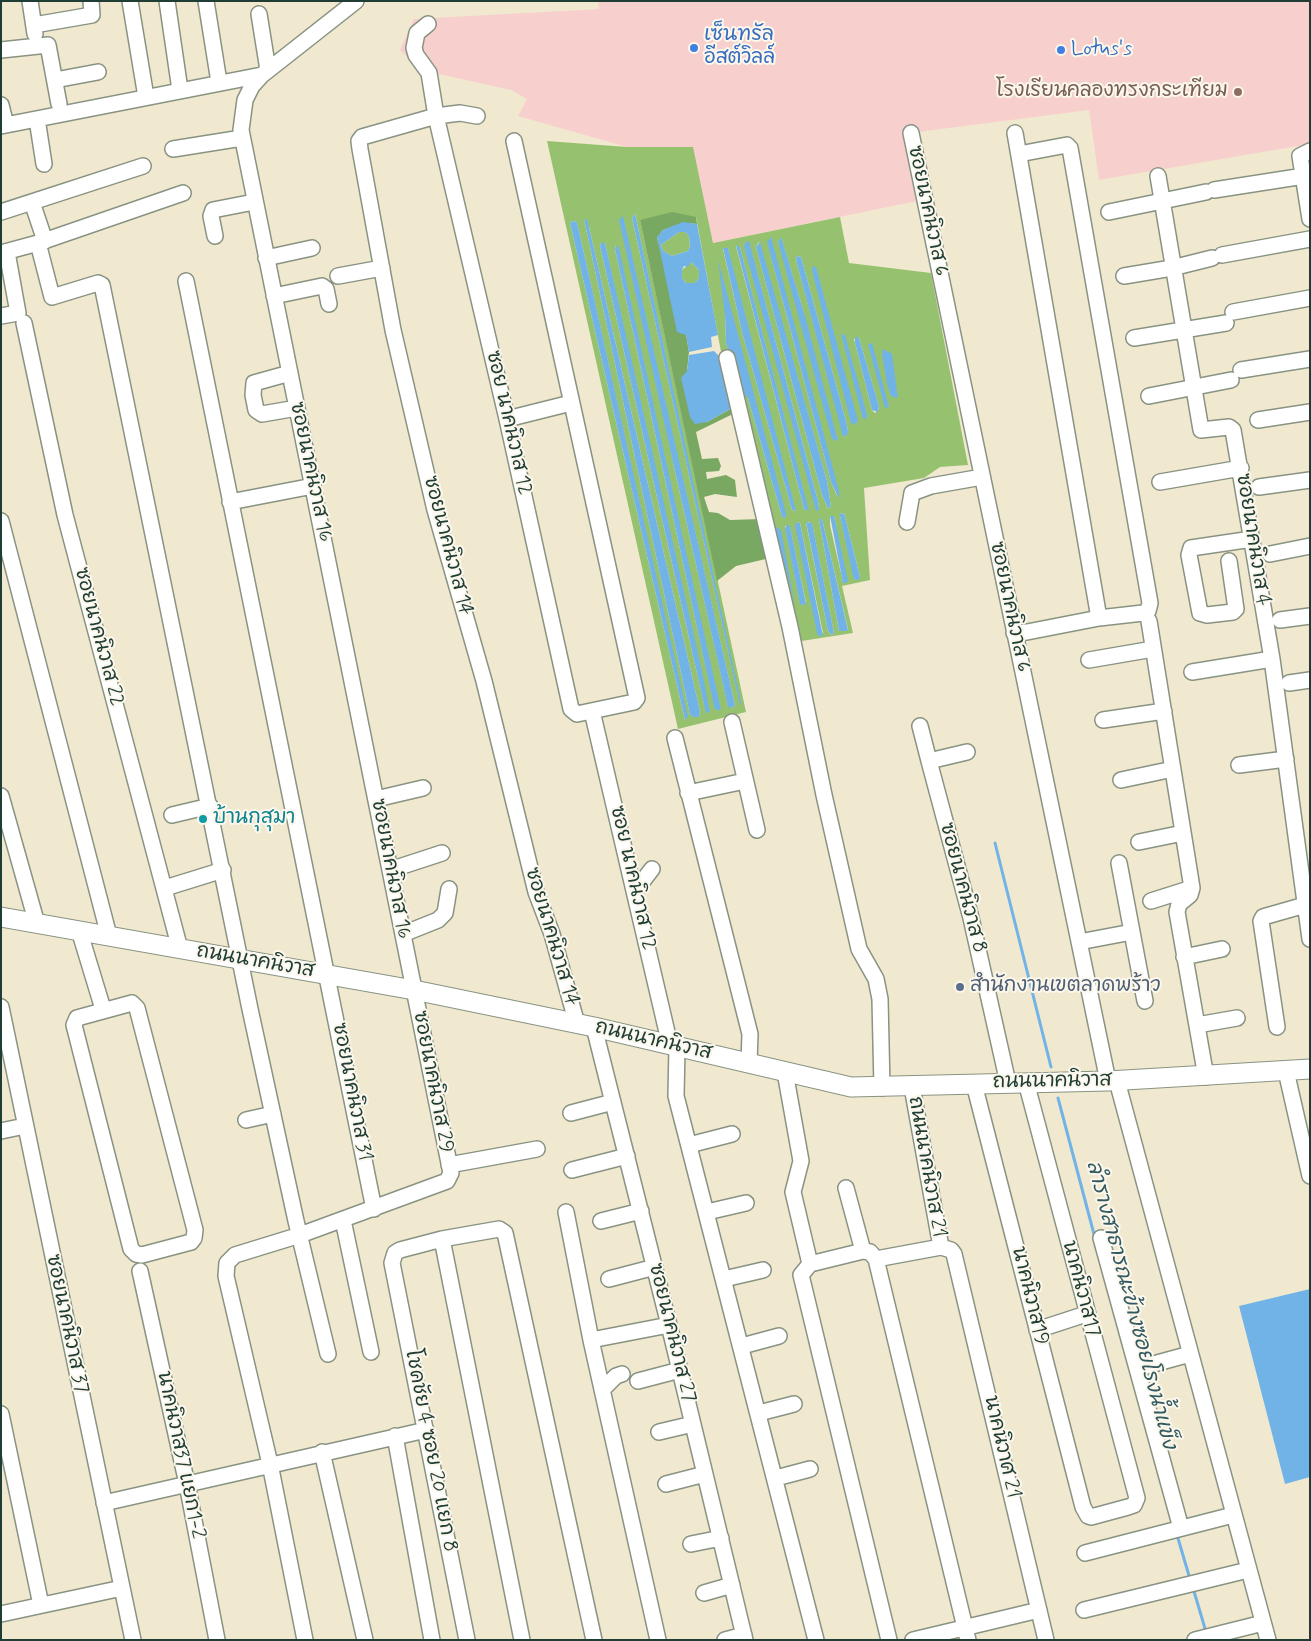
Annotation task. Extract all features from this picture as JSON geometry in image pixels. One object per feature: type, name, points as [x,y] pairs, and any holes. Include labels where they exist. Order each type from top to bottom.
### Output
[{"type":"main road","name":"ถนนนาคนิวาส","points":[[1,917],[414,990],[585,1025],[852,1087],[882,1088],[1113,1081],[1206,1077],[1310,1069]]},
{"type":"street","points":[[30,1],[36,45]]},
{"type":"street","points":[[34,25],[92,15],[91,1]]},
{"type":"street","points":[[130,1],[146,97]]},
{"type":"street","points":[[167,1],[180,90]]},
{"type":"street","points":[[206,1],[219,82]]},
{"type":"street","name":"ซอยนาคนิวาส 16","points":[[356,1],[265,73],[252,86],[245,100],[242,138],[414,990]]},
{"type":"street","points":[[2,116],[37,119],[265,73],[259,14]]},
{"type":"street","name":"ซอย นาคนิวาส 12","points":[[428,24],[417,32],[414,48],[416,55],[429,73],[436,116],[572,709],[577,714],[634,702],[637,698],[571,404]]},
{"type":"street","points":[[1,50],[48,45],[59,104]]},
{"type":"street","points":[[55,80],[98,72]]},
{"type":"street","name":"ซอยนาคนิวาส 14","points":[[477,116],[460,113],[436,116],[362,137],[359,142],[393,330],[435,510],[484,681],[536,892],[585,1025]]},
{"type":"street","points":[[37,119],[44,164]]},
{"type":"street","name":"ซอยนาคนิวาส 6","points":[[911,133],[1014,633],[1050,794],[1079,942],[1113,1081],[1268,1640]]},
{"type":"street","points":[[1016,133],[1099,618]]},
{"type":"street","points":[[173,149],[242,138]]},
{"type":"street","points":[[507,419],[571,404],[514,141]]},
{"type":"street","points":[[1014,633],[1099,618],[1143,613],[1148,611],[1150,603],[1070,148],[1065,145],[1019,154]]},
{"type":"street","points":[[1305,152],[1304,176],[1310,219]]},
{"type":"street","points":[[1,212],[143,166]]},
{"type":"street","name":"ซอยนาคนิวาส 4","points":[[1158,176],[1172,268],[1202,431],[1229,427],[1233,430],[1241,468],[1272,659],[1310,939]]},
{"type":"street","points":[[1109,212],[1210,191],[1304,176]]},
{"type":"street","points":[[4,252],[42,242],[183,194]]},
{"type":"street","points":[[32,202],[42,242],[52,297],[98,283],[102,285],[273,1114],[328,1354]]},
{"type":"street","points":[[215,236],[210,212],[254,202]]},
{"type":"street","points":[[1124,276],[1172,268],[1217,257],[1310,239]]},
{"type":"street","points":[[266,258],[312,248]]},
{"type":"street","name":"ซอยนาคนิวาส 22","points":[[4,252],[7,289],[21,318],[65,515],[180,949]]},
{"type":"street","points":[[338,276],[382,268]]},
{"type":"street","name":"ซอยนาคนิวาส 31","points":[[186,281],[374,1209]]},
{"type":"street","points":[[274,296],[322,286],[326,289],[329,304]]},
{"type":"street","points":[[1134,338],[1184,329],[1310,298]]},
{"type":"street","points":[[1,316],[21,318]]},
{"type":"street","points":[[727,358],[790,627],[822,786],[859,949],[876,979],[879,992],[882,1030],[880,1054],[882,1088]]},
{"type":"street","points":[[1148,396],[1193,388],[1236,375],[1310,359]]},
{"type":"street","points":[[290,373],[254,382],[256,410],[262,414],[297,408]]},
{"type":"street","points":[[1258,420],[1310,412]]},
{"type":"street","points":[[1160,482],[1241,468]]},
{"type":"street","points":[[907,522],[912,493],[931,486],[982,477]]},
{"type":"street","points":[[1259,487],[1310,480]]},
{"type":"street","points":[[230,502],[313,486]]},
{"type":"street","points":[[1,521],[109,936]]},
{"type":"street","points":[[1229,561],[1236,609],[1233,612],[1207,615],[1200,613],[1189,555],[1191,548],[1252,539]]},
{"type":"street","points":[[1270,554],[1310,546]]},
{"type":"street","points":[[1280,620],[1310,616]]},
{"type":"street","points":[[1149,621],[1192,888],[1190,896],[1180,904],[1177,912],[1206,1077]]},
{"type":"street","points":[[1090,660],[1153,649]]},
{"type":"street","points":[[1192,672],[1272,659]]},
{"type":"street","points":[[1289,683],[1310,680]]},
{"type":"street","name":"ซอย นาคนิวาส 12","points":[[592,711],[674,1046],[675,1085],[689,1145],[776,1478],[816,1640]]},
{"type":"street","points":[[1103,720],[1164,711]]},
{"type":"street","points":[[732,722],[757,830]]},
{"type":"street","name":"ซอยนาคนิวาส 8","points":[[920,726],[1017,1083]]},
{"type":"street","points":[[675,738],[750,1034],[748,1063]]},
{"type":"street","points":[[929,761],[967,752]]},
{"type":"street","points":[[1239,765],[1286,759]]},
{"type":"street","points":[[1121,780],[1173,769]]},
{"type":"street","points":[[688,793],[745,781]]},
{"type":"street","points":[[376,799],[423,788]]},
{"type":"street","points":[[1,796],[37,924]]},
{"type":"street","points":[[172,815],[210,806]]},
{"type":"street","points":[[1139,842],[1183,833]]},
{"type":"street","points":[[390,870],[442,853]]},
{"type":"street","points":[[1119,863],[1145,1001]]},
{"type":"street","points":[[635,891],[652,869]]},
{"type":"street","points":[[165,888],[223,870]]},
{"type":"street","points":[[1151,901],[1192,888]]},
{"type":"street","points":[[403,934],[438,920],[445,913],[449,889]]},
{"type":"street","points":[[1277,1027],[1261,921],[1263,917],[1305,905]]},
{"type":"street","points":[[79,930],[103,1009]]},
{"type":"street","points":[[1079,942],[1132,932]]},
{"type":"street","points":[[1184,957],[1222,949]]},
{"type":"street","name":"ซอยนาคนิวาส 29","points":[[414,990],[450,1169]]},
{"type":"street","points":[[132,1003],[137,1008],[195,1230],[194,1238],[191,1242],[142,1255],[136,1254],[131,1249],[74,1025],[77,1018],[103,1009],[132,1003]]},
{"type":"street","name":"ซอยนาคนิวาส 37","points":[[1,1007],[133,1640]]},
{"type":"street","points":[[1197,1025],[1237,1018]]},
{"type":"street","name":"ซอยนาคนิวาส 27","points":[[585,1025],[613,1102],[655,1267],[744,1637]]},
{"type":"street","points":[[1286,1071],[1310,1176]]},
{"type":"street","points":[[785,1072],[801,1161],[793,1192],[810,1264]]},
{"type":"street","name":"นาคนิวาส17","points":[[1017,1083],[1086,1314],[1136,1494],[1136,1502],[1128,1507],[1091,1517],[1088,1516],[1083,1508]]},
{"type":"street","name":"นาคนิวาส19","points":[[974,1084],[1083,1508]]},
{"type":"street","name":"ถนนนาคนิวาส 21","points":[[912,1087],[941,1247]]},
{"type":"street","points":[[571,1113],[613,1102]]},
{"type":"street","points":[[246,1120],[273,1114]]},
{"type":"street","points":[[1,1131],[25,1126]]},
{"type":"street","points":[[689,1145],[732,1134]]},
{"type":"street","points":[[305,1640],[270,1464],[253,1397],[226,1268],[230,1259],[235,1255],[343,1220],[447,1181],[450,1169],[537,1149]]},
{"type":"street","points":[[572,1170],[627,1156]]},
{"type":"street","points":[[846,1188],[870,1255],[966,1634]]},
{"type":"street","points":[[707,1212],[746,1203]]},
{"type":"street","points":[[601,1221],[641,1211]]},
{"type":"street","points":[[566,1212],[602,1390],[658,1640]]},
{"type":"street","points":[[343,1220],[371,1352]]},
{"type":"street","points":[[522,1640],[442,1239],[493,1229],[503,1230],[505,1233],[594,1640]]},
{"type":"street","points":[[1101,1238],[1181,1528]]},
{"type":"street","name":"โชคชัย 4 ซอย 20 แยก 8","points":[[442,1239],[400,1250],[394,1253],[392,1263],[467,1640]]},
{"type":"street","points":[[889,1640],[801,1283],[803,1270],[810,1264],[941,1247]]},
{"type":"street","name":"นาคนิวาศ 21","points":[[941,1247],[951,1250],[954,1254],[1046,1640]]},
{"type":"street","points":[[609,1279],[655,1267]]},
{"type":"street","points":[[724,1279],[763,1270]]},
{"type":"street","name":"นาคนิวาส37 แยก1-2","points":[[140,1271],[187,1484],[217,1640]]},
{"type":"street","points":[[1038,1330],[1086,1314]]},
{"type":"street","points":[[592,1340],[669,1325]]},
{"type":"street","points":[[742,1346],[778,1336]]},
{"type":"street","points":[[1138,1368],[1190,1354]]},
{"type":"street","points":[[638,1381],[680,1370]]},
{"type":"street","points":[[602,1390],[616,1376],[622,1374]]},
{"type":"street","points":[[759,1414],[794,1404]]},
{"type":"street","points":[[1,1414],[41,1605]]},
{"type":"street","points":[[660,1432],[693,1424]]},
{"type":"street","points":[[104,1503],[322,1452],[426,1430]]},
{"type":"street","points":[[395,1436],[432,1640]]},
{"type":"street","points":[[322,1452],[365,1640]]},
{"type":"street","points":[[776,1478],[810,1469]]},
{"type":"street","points":[[666,1484],[705,1474]]},
{"type":"street","points":[[1085,1553],[1233,1515]]},
{"type":"street","points":[[691,1544],[720,1538]]},
{"type":"street","points":[[1084,1610],[1248,1570]]},
{"type":"street","points":[[704,1593],[732,1585]]},
{"type":"street","points":[[1,1614],[122,1588]]},
{"type":"street","points":[[913,1640],[966,1634],[1039,1610]]},
{"type":"street","points":[[1203,1638],[1263,1623]]},
{"type":"street","points":[[725,1640],[744,1637]]},
{"type":"shaded area","points":[[598,1],[1310,1],[1310,144],[1099,180],[1089,110],[918,132],[905,137],[917,201],[713,243],[692,147],[627,147],[518,116],[527,99],[511,90],[420,70],[400,50],[414,19],[599,9]]},
{"type":"green space","points":[[547,141],[627,147],[693,147],[713,243],[840,217],[849,263],[931,273],[968,465],[940,467],[924,478],[864,488],[870,580],[842,586],[853,633],[795,642],[766,514],[748,414],[735,394],[724,368],[696,217],[640,220],[746,712],[678,729]],"holes":[[[635,214],[740,704],[632,218]],[[622,217],[735,705],[732,708],[728,706],[676,476]],[[584,219],[589,227],[700,711],[699,717],[690,715]],[[573,221],[577,222],[687,717],[685,720],[570,223]],[[781,238],[805,316],[778,242]],[[749,241],[818,501],[819,510]],[[759,242],[827,481],[831,507],[828,508],[822,495],[756,247]],[[767,242],[838,498],[831,482]],[[601,243],[605,243],[706,713],[600,246]],[[616,245],[714,706],[615,249]],[[736,246],[740,247],[808,510],[804,509]],[[728,248],[736,286],[795,511],[792,510],[742,332],[723,249]],[[797,256],[801,257],[848,431],[844,437],[796,260]],[[725,315],[786,518],[782,517],[748,398],[726,343]],[[859,338],[879,406],[875,413],[872,410],[854,339]],[[844,513],[860,577],[855,580],[840,516],[840,514]],[[834,516],[846,583],[843,582],[830,525],[830,517]],[[819,519],[822,519],[848,629],[846,631],[839,631]],[[797,522],[800,523],[823,633],[819,636],[797,534]],[[809,522],[812,524],[834,633],[832,635],[828,631],[806,523]],[[785,526],[790,527],[806,603],[803,605],[800,603]]]},
{"type":"green space","points":[[672,212],[696,217],[697,224],[683,223],[663,230],[657,238],[686,334],[689,352],[687,371],[707,422],[732,408],[735,413],[696,432],[702,459],[718,458],[721,466],[719,471],[706,472],[707,479],[726,475],[735,480],[737,497],[715,494],[704,497],[709,512],[718,513],[730,520],[761,519],[770,558],[736,566],[717,581],[640,220]]},
{"type":"green space","points":[[679,232],[685,232],[689,236],[690,246],[688,251],[672,256],[663,251],[661,245]]},
{"type":"green space","points":[[691,262],[699,270],[699,278],[695,283],[686,283],[682,278],[682,270]]},
{"type":"water","points":[[635,214],[741,702],[740,705],[632,218]]},
{"type":"water","points":[[623,216],[735,705],[732,708],[728,707],[619,220]]},
{"type":"water","points":[[584,219],[587,220],[589,227],[700,711],[699,717],[690,715]]},
{"type":"water","points":[[573,221],[577,222],[688,717],[685,720],[570,223]]},
{"type":"water","points":[[683,222],[697,224],[718,335],[711,337],[712,347],[689,352],[686,335],[677,332],[657,237],[663,230]],"holes":[[[679,232],[685,232],[689,236],[690,246],[688,251],[672,256],[663,251],[661,245]],[[691,262],[699,270],[699,278],[695,283],[686,283],[682,278],[682,270],[684,266],[688,267]]]},
{"type":"water","points":[[771,237],[839,491],[839,499],[831,482],[767,242]]},
{"type":"water","points":[[781,237],[805,316],[838,441],[832,439],[778,242]]},
{"type":"water","points":[[749,241],[818,501],[819,510],[816,511],[744,246]]},
{"type":"water","points":[[760,242],[827,481],[831,507],[828,508],[822,495],[756,247]]},
{"type":"water","points":[[601,243],[605,243],[702,671],[710,712],[706,713],[600,246]]},
{"type":"water","points":[[616,245],[619,248],[721,710],[716,710],[714,706],[615,249]]},
{"type":"water","points":[[736,245],[740,247],[809,511],[804,509]]},
{"type":"water","points":[[723,248],[728,248],[796,511],[792,510],[742,332]]},
{"type":"water","points":[[797,256],[801,257],[846,421],[848,431],[847,435],[843,437],[796,260]]},
{"type":"water","points":[[718,260],[786,518],[782,517],[748,398],[741,391],[726,343],[725,315]]},
{"type":"water","points":[[813,266],[816,267],[857,417],[858,421],[854,425],[851,423],[812,271]]},
{"type":"water","points":[[841,334],[845,335],[865,407],[866,419],[863,419]]},
{"type":"water","points":[[855,337],[859,338],[879,406],[878,412],[872,410]]},
{"type":"water","points":[[872,343],[889,407],[885,408],[868,344]]},
{"type":"water","points":[[883,349],[892,354],[898,398],[891,396],[887,384],[882,355]]},
{"type":"water","points":[[714,351],[718,355],[727,381],[732,408],[707,422],[695,424],[690,417],[681,378],[687,371],[689,355]]},
{"type":"water","points":[[844,513],[860,577],[859,580],[855,580],[853,576],[840,516],[840,514]]},
{"type":"water","points":[[830,516],[834,516],[848,581],[846,583],[843,583]]},
{"type":"water","points":[[819,519],[822,519],[848,630],[846,631],[839,631]]},
{"type":"water","points":[[797,522],[800,523],[823,636],[819,636],[817,633],[795,526]]},
{"type":"water","points":[[806,522],[812,523],[834,633],[832,635],[828,631]]},
{"type":"water","points":[[787,525],[790,526],[806,604],[803,605],[800,604],[785,528]]},
{"type":"water","points":[[777,527],[781,530],[795,606],[776,530]]},
{"type":"water","points":[[1310,1289],[1310,1477],[1285,1484],[1239,1306]]},
{"type":"waterway","name":"ลำรางสาธารณะข้างซอยโรงน้ำแข็ง","points":[[995,843],[1051,1067]]},
{"type":"waterway","name":"ลำรางสาธารณะข้างซอยโรงน้ำแข็ง","points":[[1058,1098],[1095,1238]]},
{"type":"waterway","name":"ลำรางสาธารณะข้างซอยโรงน้ำแข็ง","points":[[1177,1535],[1190,1579]]},
{"type":"waterway","name":"ลำรางสาธารณะข้างซอยโรงน้ำแข็ง","points":[[1193,1588],[1206,1632]]},
{"type":"place","name":"เซ็นทรัล อีสต์วิลล์","points":[[694,48]]},
{"type":"place","name":"Lotus's","points":[[1061,50]]},
{"type":"place","name":"โรงเรียนคลองทรงกระเทียม","points":[[1238,92]]},
{"type":"place","name":"บ้านกุสุมา","points":[[203,819]]},
{"type":"place","name":"สำนักงานเขตลาดพร้าว","points":[[960,987]]}]
